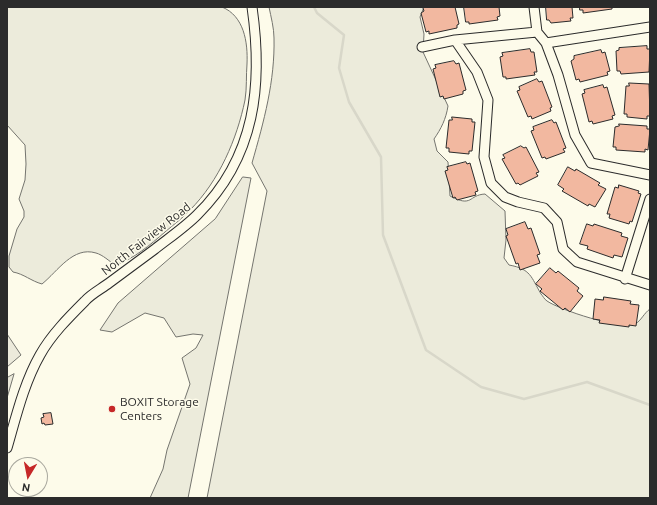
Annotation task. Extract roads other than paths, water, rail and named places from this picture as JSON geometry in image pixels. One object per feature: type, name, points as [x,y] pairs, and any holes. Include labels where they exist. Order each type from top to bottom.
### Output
[{"type":"street","name":"North Fairview Road","points":[[7,448],[23,395],[41,354],[53,337],[86,300],[197,215],[217,192],[232,169],[244,144],[257,85],[256,34],[252,7]]},
{"type":"street","points":[[534,7],[537,32],[546,43],[558,75],[575,135],[591,163],[650,175]]},
{"type":"street","points":[[546,43],[650,27]]},
{"type":"street","points":[[422,47],[455,40],[537,32]]},
{"type":"street","points":[[455,40],[477,72],[488,100],[484,156],[491,182],[505,197],[518,202],[544,208],[557,222],[563,249],[577,262],[625,279],[650,285]]},
{"type":"street","points":[[625,279],[650,199]]},
{"type":"waterway","points":[[314,7],[317,13],[344,35],[339,68],[349,102],[381,157],[383,235],[426,350],[481,387],[524,399],[587,382],[650,405]]},
{"type":"place","name":"BOXIT Storage Centers","points":[[112,409]]}]
